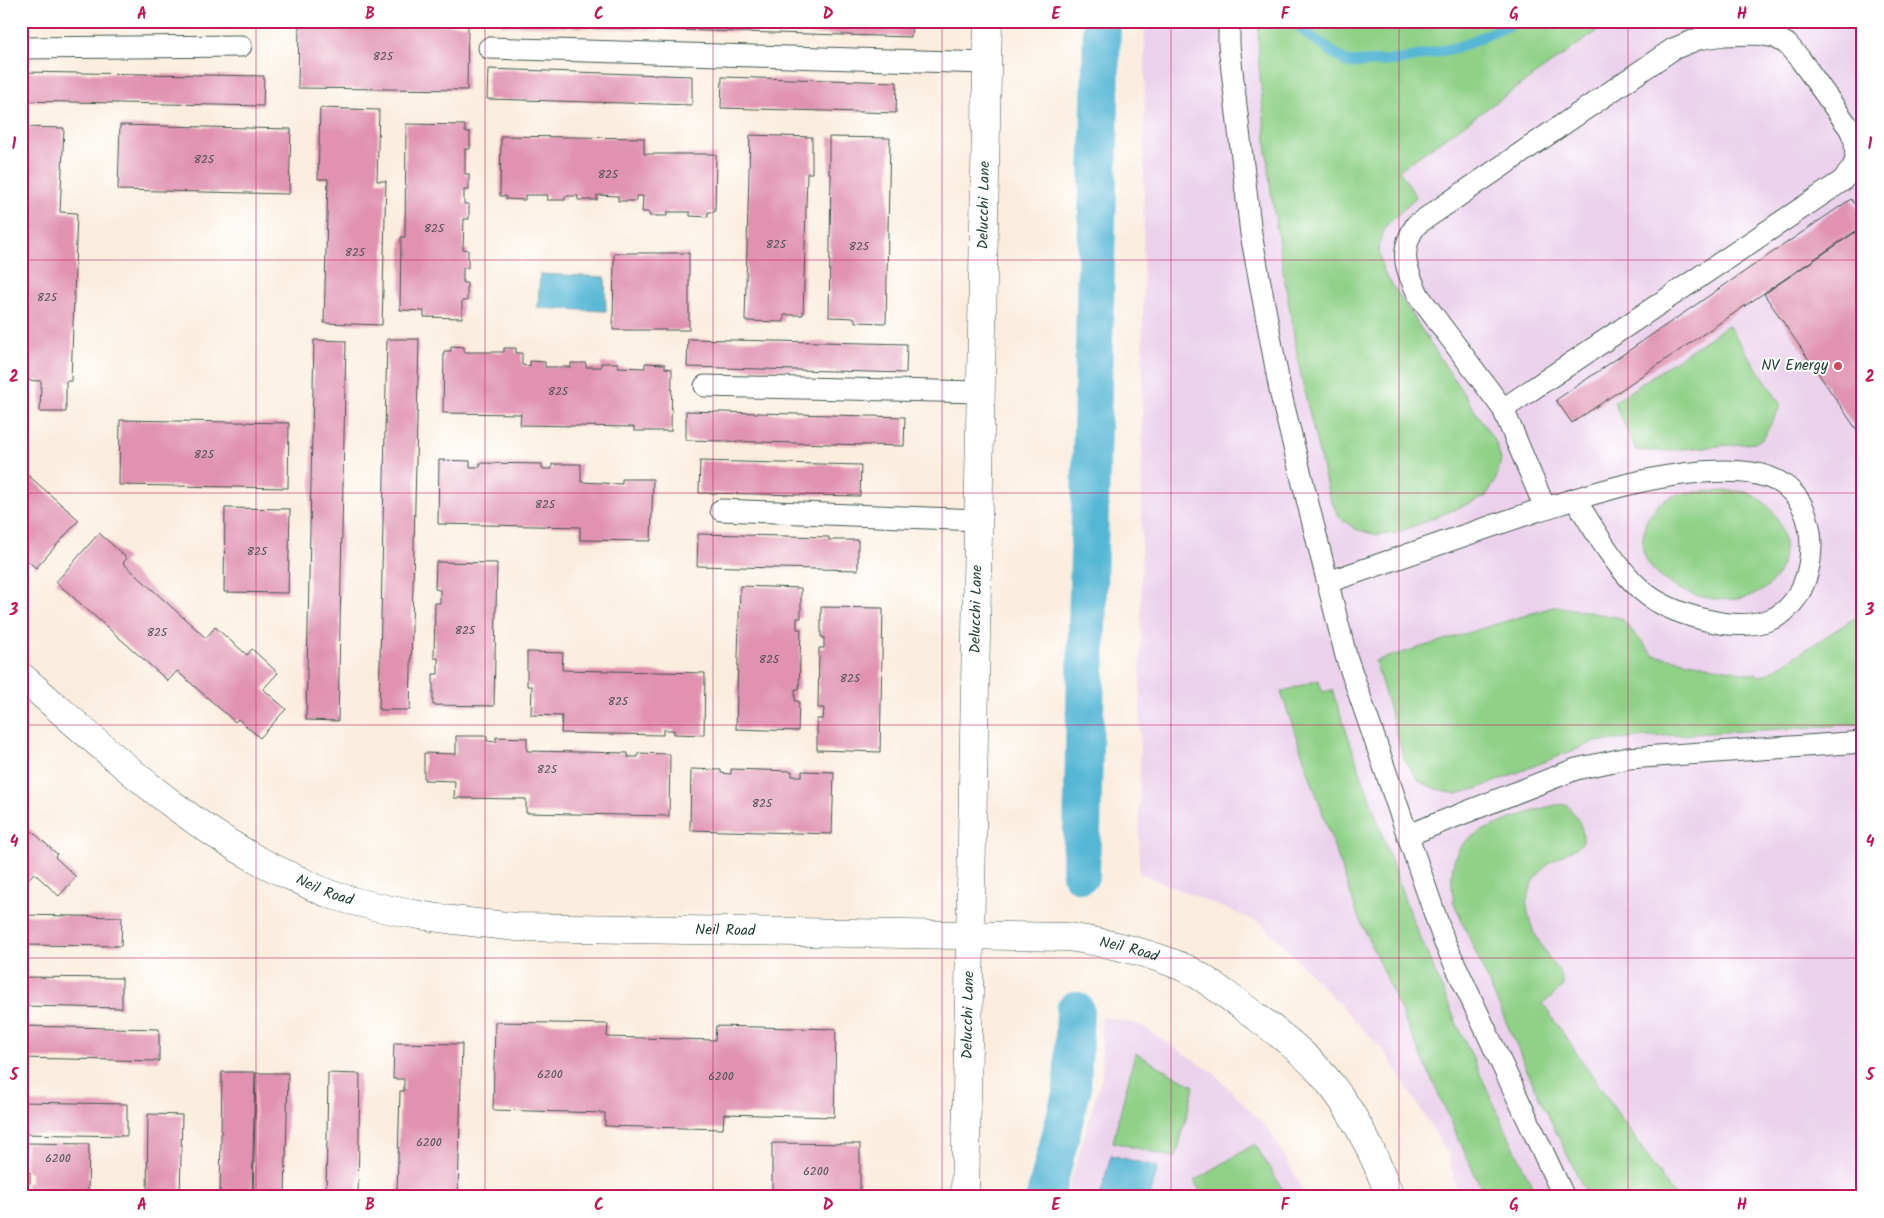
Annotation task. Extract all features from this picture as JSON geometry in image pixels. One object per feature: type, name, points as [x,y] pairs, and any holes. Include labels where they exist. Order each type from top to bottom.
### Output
[{"type":"street","name":"Delucchi Lane","points":[[965,1197],[988,21]]},
{"type":"street","name":"Neil Road","points":[[21,676],[146,784],[190,818],[236,849],[332,896],[391,911],[449,921],[517,927],[1068,937],[1103,942],[1147,953],[1187,969],[1285,1038],[1323,1074],[1353,1116],[1377,1161],[1390,1197]]},
{"type":"lane","points":[[1229,21],[1229,45],[1251,234],[1281,395],[1346,656],[1444,940],[1564,1197]]},
{"type":"lane","points":[[1503,409],[1842,181],[1852,169],[1856,160],[1856,150],[1850,129],[1800,59],[1787,44],[1775,37],[1756,34],[1724,34],[1698,39],[1673,49],[1416,225],[1408,238],[1404,253],[1410,278],[1419,296],[1503,409],[1545,508]]},
{"type":"lane","points":[[21,48],[241,46]]},
{"type":"lane","points":[[489,48],[987,63]]},
{"type":"lane","points":[[705,386],[981,392]]},
{"type":"lane","points":[[1328,582],[1545,508],[1575,499],[1632,482],[1669,475],[1723,471],[1756,474],[1778,480],[1794,494],[1805,512],[1810,534],[1812,556],[1803,586],[1790,606],[1770,620],[1751,624],[1723,624],[1685,615],[1660,603],[1637,586],[1610,554],[1575,499]]},
{"type":"lane","points":[[721,510],[979,520]]},
{"type":"lane","points":[[1408,835],[1576,769],[1628,758],[1863,742]]},
{"type":"shaded area","points":[[1145,21],[1863,21],[1863,1197],[1459,1197],[1448,1154],[1385,1052],[1263,924],[1139,873]]},
{"type":"shaded area","points":[[1101,1016],[1140,1025],[1214,1073],[1270,1131],[1307,1197],[1066,1197],[1102,1076]]},
{"type":"green space","points":[[1258,21],[1612,21],[1399,170],[1416,197],[1386,226],[1378,245],[1383,271],[1496,443],[1501,460],[1495,482],[1485,497],[1397,533],[1377,535],[1355,529],[1339,517],[1329,496],[1301,377],[1270,185],[1259,67]]},
{"type":"green space","points":[[1728,325],[1781,405],[1763,439],[1754,443],[1659,451],[1636,450],[1614,402]]},
{"type":"green space","points":[[1745,492],[1753,495],[1773,512],[1783,534],[1784,543],[1780,570],[1765,588],[1744,598],[1719,599],[1694,594],[1670,584],[1652,569],[1643,550],[1642,541],[1647,520],[1657,506],[1674,496],[1684,493]]},
{"type":"green space","points":[[1556,606],[1621,618],[1653,655],[1762,676],[1853,619],[1863,620],[1863,724],[1660,736],[1594,742],[1476,789],[1456,794],[1420,782],[1405,761],[1375,661]]},
{"type":"green space","points":[[1318,680],[1323,692],[1332,690],[1408,909],[1457,1024],[1537,1197],[1485,1197],[1358,916],[1281,692]]},
{"type":"green space","points":[[1566,804],[1581,826],[1583,842],[1575,849],[1547,865],[1530,889],[1528,901],[1528,912],[1536,935],[1559,972],[1563,983],[1563,987],[1543,1004],[1675,1197],[1588,1197],[1538,1095],[1454,903],[1452,883],[1456,855],[1471,838],[1482,831],[1514,818],[1546,807]]},
{"type":"green space","points":[[1135,1053],[1194,1086],[1176,1158],[1113,1142]]},
{"type":"green space","points":[[1255,1144],[1287,1197],[1204,1197],[1194,1181]]},
{"type":"water","points":[[540,274],[605,277],[606,311],[538,308]]},
{"type":"water","points":[[1111,1155],[1158,1167],[1150,1197],[1100,1197]]},
{"type":"building","points":[[502,21],[912,21],[911,37],[502,25]]},
{"type":"building","points":[[299,22],[468,25],[467,90],[298,88]]},
{"type":"building","points":[[488,69],[692,76],[692,105],[487,99]]},
{"type":"building","points":[[21,72],[264,76],[263,106],[21,101]]},
{"type":"building","points":[[722,77],[897,82],[896,113],[721,108]]},
{"type":"building","points":[[320,108],[379,110],[377,181],[386,181],[382,325],[324,323],[328,179],[318,179]]},
{"type":"building","points":[[406,124],[465,125],[465,132],[470,132],[470,149],[465,149],[465,174],[469,174],[469,190],[464,190],[464,204],[469,204],[469,219],[464,219],[463,249],[468,250],[468,268],[463,268],[463,283],[467,283],[467,301],[462,301],[462,318],[424,317],[424,311],[400,310],[401,237],[405,237]]},
{"type":"building","points":[[120,125],[291,129],[289,194],[118,190]]},
{"type":"building","points":[[21,127],[64,128],[60,212],[77,213],[71,381],[66,381],[66,412],[40,412],[41,381],[21,380]]},
{"type":"building","points":[[750,135],[812,137],[812,173],[807,173],[803,315],[784,315],[784,322],[745,321]]},
{"type":"building","points":[[501,136],[644,138],[644,154],[716,154],[715,212],[708,212],[708,217],[690,216],[690,212],[667,212],[667,216],[649,216],[649,212],[642,212],[643,196],[636,196],[636,201],[618,201],[618,196],[597,195],[597,200],[578,200],[578,196],[565,196],[565,200],[547,200],[548,195],[525,195],[525,200],[506,199],[506,196],[500,196]]},
{"type":"building","points":[[829,137],[890,138],[886,323],[855,322],[855,318],[829,317],[831,174],[829,174]]},
{"type":"building","points":[[1851,199],[1863,216],[1863,226],[1572,423],[1556,400]]},
{"type":"building","name":"NV Energy","points":[[1863,227],[1863,439],[1764,294]]},
{"type":"building","points":[[614,253],[689,253],[689,330],[613,330]]},
{"type":"building","points":[[387,339],[419,339],[410,710],[379,710]]},
{"type":"building","points":[[688,339],[907,344],[906,373],[687,367]]},
{"type":"building","points":[[314,340],[346,341],[338,721],[306,720]]},
{"type":"building","points":[[451,346],[464,347],[464,352],[504,352],[504,348],[516,348],[516,353],[522,353],[522,365],[530,366],[530,361],[545,362],[545,367],[571,367],[571,363],[586,363],[586,367],[601,367],[601,363],[618,363],[618,367],[645,368],[645,363],[665,364],[665,368],[672,369],[671,431],[634,431],[634,427],[520,425],[521,414],[443,413],[444,351],[451,351]]},
{"type":"building","points":[[686,411],[905,417],[904,446],[686,440]]},
{"type":"building","points":[[120,420],[289,423],[288,488],[119,485]]},
{"type":"building","points":[[439,460],[470,461],[470,467],[480,467],[480,463],[542,464],[542,469],[552,469],[552,464],[581,464],[581,482],[622,484],[622,479],[653,479],[651,541],[580,540],[580,527],[438,524]]},
{"type":"building","points":[[700,461],[861,465],[860,496],[699,493]]},
{"type":"building","points":[[21,469],[79,520],[36,568],[21,555]]},
{"type":"building","points":[[225,508],[290,509],[288,593],[224,592]]},
{"type":"building","points":[[99,533],[127,558],[123,563],[206,638],[215,627],[247,655],[252,649],[278,673],[263,689],[286,709],[260,738],[238,719],[235,722],[177,671],[168,681],[56,582]]},
{"type":"building","points":[[698,534],[829,537],[829,540],[858,540],[858,570],[697,566]]},
{"type":"building","points":[[436,562],[497,563],[494,706],[433,705],[433,674],[438,674],[438,658],[434,658],[435,603],[440,603],[440,590],[435,589]]},
{"type":"building","points":[[740,586],[801,588],[801,618],[797,618],[797,629],[801,629],[799,689],[795,689],[795,701],[799,701],[798,731],[736,729]]},
{"type":"building","points":[[821,607],[883,608],[880,752],[817,750],[817,719],[823,719],[824,708],[818,708],[819,648],[824,648],[824,637],[821,637]]},
{"type":"building","points":[[527,652],[563,653],[562,670],[705,673],[704,735],[674,734],[674,730],[663,730],[663,735],[561,733],[562,716],[531,715],[532,686],[527,686]]},
{"type":"building","points":[[456,736],[487,736],[487,741],[496,742],[496,737],[527,738],[527,751],[628,753],[628,757],[638,757],[638,753],[670,754],[669,816],[526,813],[526,799],[454,798],[455,781],[424,780],[424,753],[456,754]]},
{"type":"building","points":[[691,769],[721,770],[721,773],[731,774],[731,769],[792,771],[792,776],[802,776],[802,771],[834,772],[832,834],[690,830]]},
{"type":"building","points":[[21,821],[57,854],[55,857],[76,877],[59,896],[34,873],[21,887]]},
{"type":"building","points":[[21,915],[122,917],[121,946],[21,945]]},
{"type":"building","points":[[21,977],[122,978],[122,1008],[21,1006]]},
{"type":"building","points":[[495,1022],[608,1024],[607,1037],[715,1040],[716,1026],[836,1029],[834,1117],[724,1114],[723,1129],[605,1126],[605,1113],[493,1110]]},
{"type":"building","points":[[21,1026],[159,1029],[159,1061],[21,1058]]},
{"type":"building","points":[[394,1043],[462,1044],[458,1195],[397,1193],[400,1091],[404,1091],[404,1079],[393,1079]]},
{"type":"building","points":[[222,1072],[255,1072],[252,1197],[220,1197]]},
{"type":"building","points":[[256,1073],[288,1073],[285,1197],[253,1197]]},
{"type":"building","points":[[328,1073],[360,1074],[358,1197],[326,1197]]},
{"type":"building","points":[[21,1102],[127,1104],[127,1136],[21,1134]]},
{"type":"building","points":[[148,1114],[182,1115],[180,1197],[147,1197]]},
{"type":"building","points":[[26,1143],[89,1144],[88,1197],[26,1197],[26,1183],[30,1183],[30,1172],[26,1172]]},
{"type":"building","points":[[772,1143],[860,1144],[860,1197],[772,1197]]},
{"type":"waterway","points":[[1081,874],[1102,21]]},
{"type":"waterway","points":[[1295,21],[1311,37],[1348,63],[1401,60],[1462,46],[1518,21]]},
{"type":"waterway","points":[[1045,1197],[1072,1090],[1075,1010]]},
{"type":"place","name":"NV Energy","points":[[1838,366]]}]
